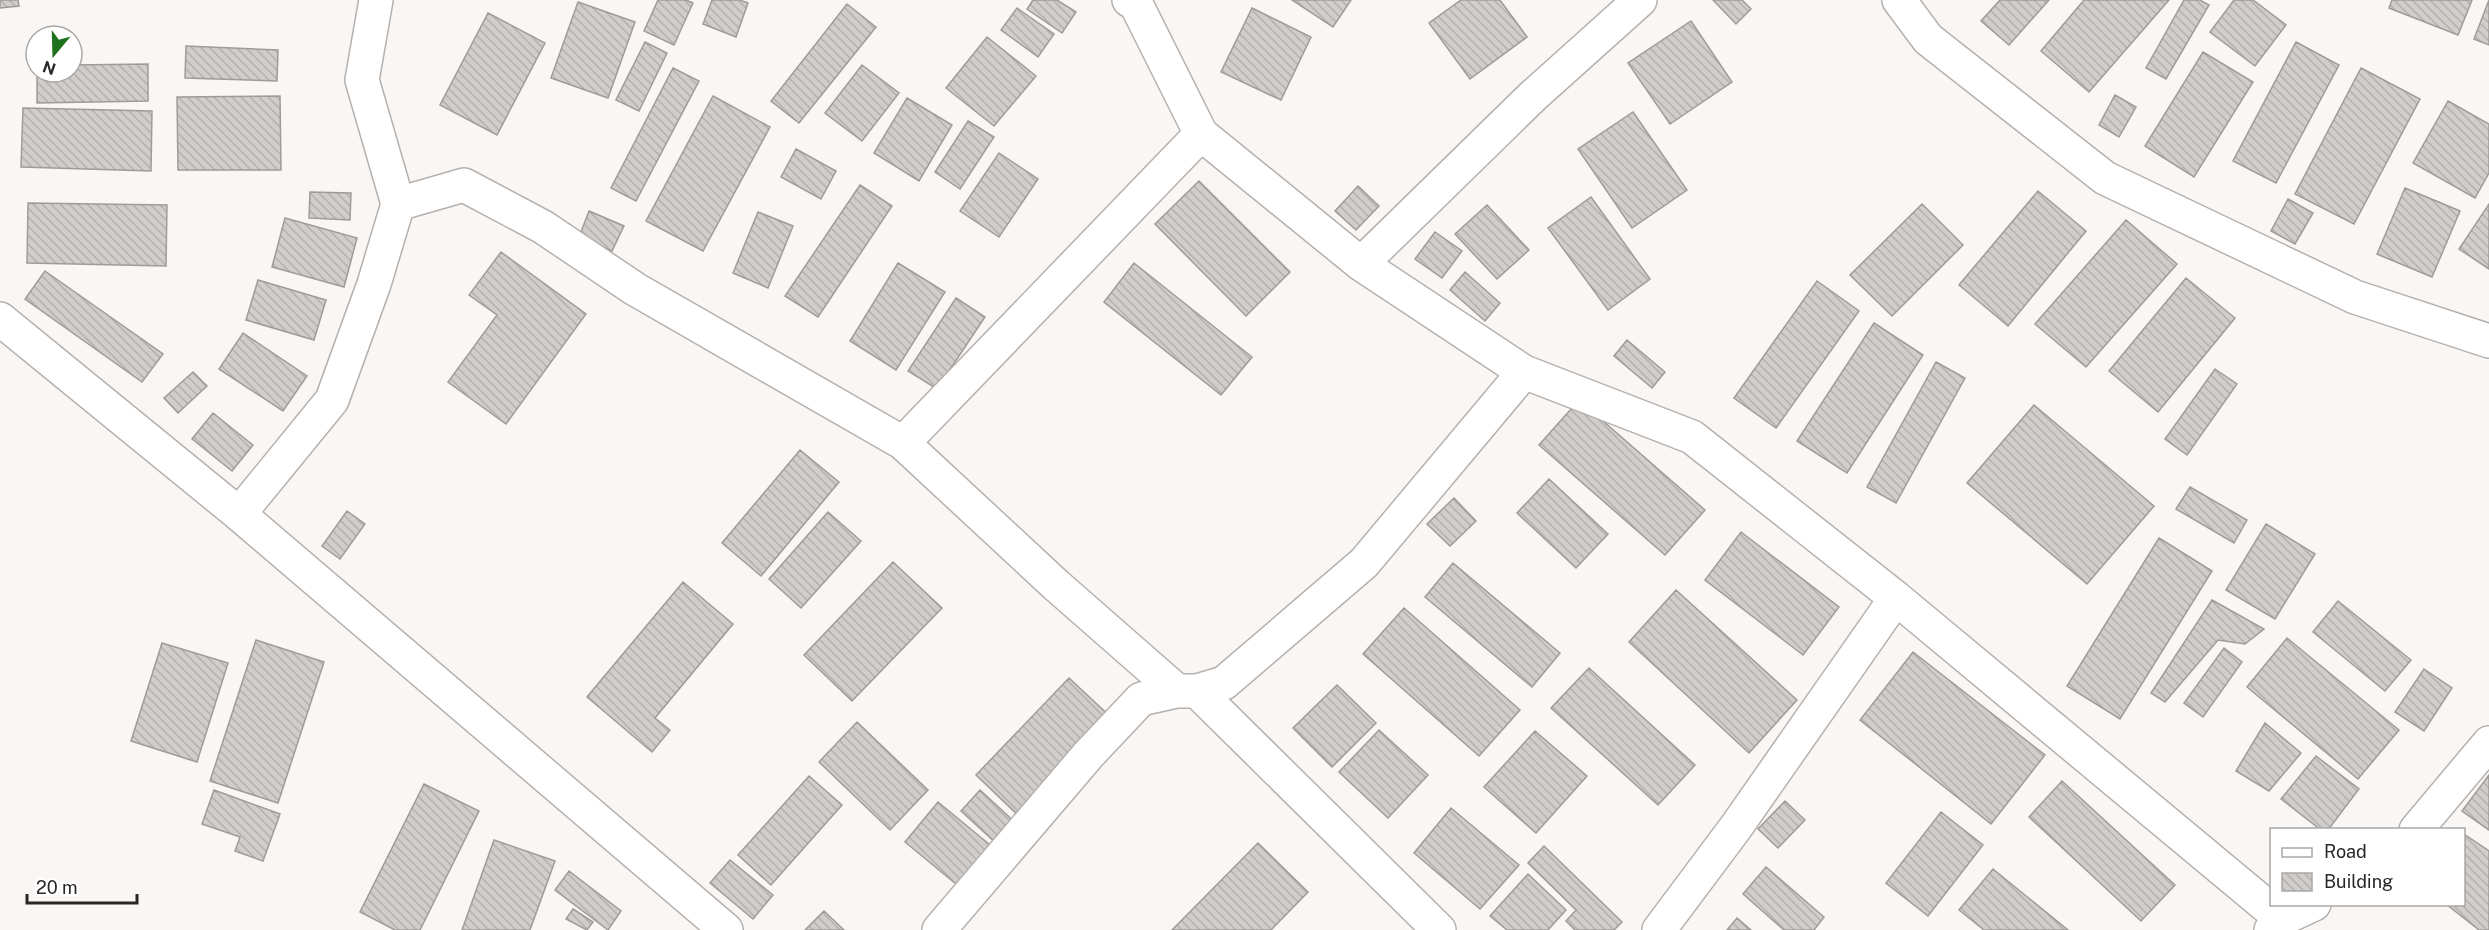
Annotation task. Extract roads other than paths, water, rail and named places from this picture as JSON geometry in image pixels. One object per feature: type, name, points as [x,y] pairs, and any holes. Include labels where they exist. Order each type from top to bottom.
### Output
[{"type":"street","points":[[239,514],[333,400],[374,284],[398,204],[362,80],[376,0]]},
{"type":"street","points":[[1129,0],[1136,3],[1201,134],[1361,264],[1524,372],[1692,437],[1896,598],[2277,924],[2310,906]]},
{"type":"street","points":[[1361,264],[1533,96],[1640,0]]},
{"type":"street","points":[[1899,0],[1928,39],[2104,178],[2355,297],[2489,341]]},
{"type":"street","points":[[903,443],[1201,134]]},
{"type":"street","points":[[398,204],[464,185],[543,227],[635,289],[903,443],[1056,585],[1187,690],[1439,930]]},
{"type":"street","points":[[0,320],[239,514],[726,930]]},
{"type":"street","points":[[939,930],[1089,754],[1141,699],[1224,682],[1364,563],[1524,372]]},
{"type":"street","points":[[1659,930],[1736,827],[1896,598]]},
{"type":"street","points":[[2418,828],[2489,744]]}]
